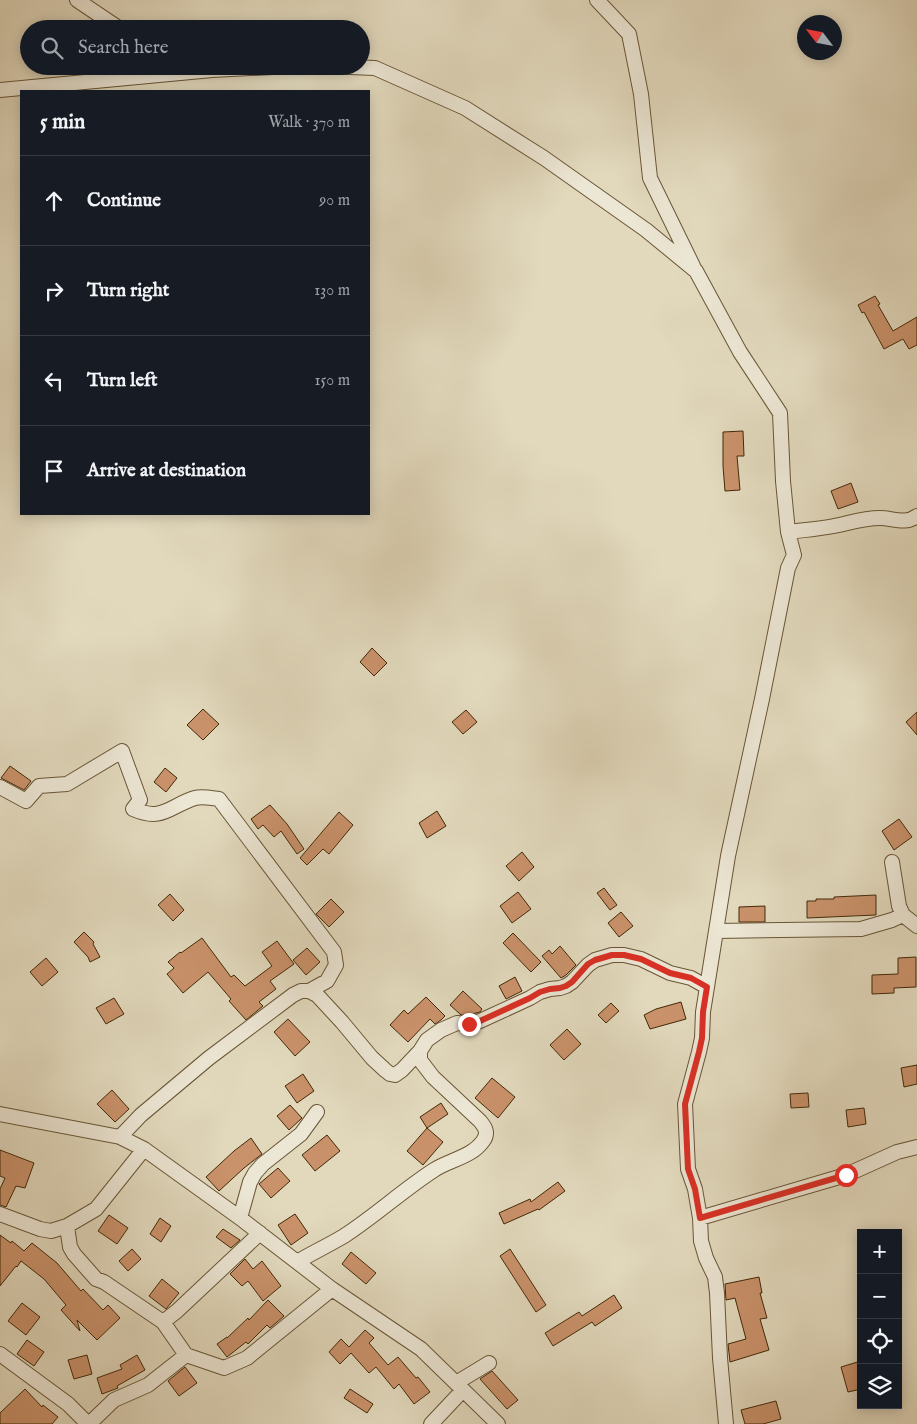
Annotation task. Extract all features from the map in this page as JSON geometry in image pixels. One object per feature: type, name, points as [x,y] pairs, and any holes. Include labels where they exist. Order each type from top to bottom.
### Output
[{"type":"street","points":[[77,0],[107,20]]},
{"type":"street","points":[[597,0],[629,34],[641,94],[650,178],[696,271],[740,352],[780,413],[783,481],[788,532],[794,555],[788,568],[728,856],[703,1012],[702,1038],[685,1104],[688,1169],[695,1189],[700,1218],[701,1241],[706,1258],[715,1277],[726,1424]]},
{"type":"street","points":[[370,68],[375,68],[465,108],[544,158],[646,230],[696,271]]},
{"type":"street","points":[[0,90],[140,75]]},
{"type":"street","points":[[788,532],[880,518],[898,521],[916,518]]},
{"type":"street","points":[[0,787],[26,801],[39,786],[67,784],[122,751],[140,800],[133,809],[151,815],[162,813],[197,797],[218,799],[334,952],[336,965],[327,981],[309,991]]},
{"type":"street","points":[[892,862],[899,906],[903,915],[917,926]]},
{"type":"street","points":[[716,931],[861,929],[903,915]]},
{"type":"street","points":[[120,1137],[141,1115],[209,1058],[301,990],[317,995],[372,1058],[390,1074],[395,1075],[420,1051],[427,1040],[441,1030],[457,1023],[469,1024],[480,1021],[540,992],[566,986],[588,964],[612,955],[624,955],[641,959],[670,973],[691,978],[707,987]]},
{"type":"street","points":[[297,1262],[344,1235],[435,1169],[477,1148],[484,1140],[487,1133],[480,1120],[433,1077],[420,1060],[420,1051]]},
{"type":"street","points":[[240,1218],[250,1182],[255,1173],[263,1164],[301,1134],[317,1112]]},
{"type":"street","points":[[0,1114],[120,1137],[144,1149],[240,1218],[332,1289],[421,1349],[498,1424]]},
{"type":"street","points":[[700,1218],[846,1175],[897,1152],[917,1147]]},
{"type":"street","points":[[0,1214],[40,1229],[51,1231],[67,1226],[96,1209],[144,1149]]},
{"type":"street","points":[[67,1226],[70,1247],[96,1278],[163,1322],[186,1355],[224,1368],[247,1358],[332,1289]]},
{"type":"street","points":[[163,1322],[260,1233]]},
{"type":"street","points":[[0,1354],[68,1404],[88,1424],[114,1400],[148,1385],[186,1355]]},
{"type":"street","points":[[431,1424],[459,1387],[489,1362]]},
{"type":"building","points":[[875,296],[893,331],[917,317],[917,345],[909,349],[903,339],[884,349],[864,312],[862,313],[858,305]]},
{"type":"building","points":[[743,431],[744,456],[737,456],[740,490],[725,491],[723,432]]},
{"type":"building","points":[[851,483],[858,502],[838,509],[831,491]]},
{"type":"building","points":[[372,648],[387,663],[374,676],[360,662]]},
{"type":"building","points":[[203,709],[219,724],[203,740],[187,725]]},
{"type":"building","points":[[466,710],[477,722],[463,734],[452,722]]},
{"type":"building","points":[[917,712],[917,735],[906,722]]},
{"type":"building","points":[[10,766],[31,781],[24,790],[1,778]]},
{"type":"building","points":[[165,768],[177,778],[166,792],[154,782]]},
{"type":"building","points":[[270,805],[287,824],[304,849],[297,854],[281,831],[274,837],[263,825],[258,829],[251,819]]},
{"type":"building","points":[[437,811],[446,826],[427,838],[419,823]]},
{"type":"building","points":[[339,812],[353,825],[329,854],[323,849],[307,865],[300,858]]},
{"type":"building","points":[[899,819],[912,837],[894,850],[882,831]]},
{"type":"building","points":[[522,852],[534,867],[519,881],[506,866]]},
{"type":"building","points":[[604,888],[617,905],[610,910],[597,893]]},
{"type":"building","points":[[518,892],[531,909],[512,923],[500,906]]},
{"type":"building","points":[[170,894],[184,910],[173,921],[158,905]]},
{"type":"building","points":[[876,895],[876,915],[807,918],[807,901],[834,899],[834,897]]},
{"type":"building","points":[[331,899],[344,912],[329,927],[316,914]]},
{"type":"building","points":[[765,906],[765,922],[739,922],[739,907]]},
{"type":"building","points":[[621,912],[633,926],[619,937],[608,923]]},
{"type":"building","points":[[84,932],[94,942],[93,944],[100,957],[90,962],[88,957],[74,942]]},
{"type":"building","points":[[513,933],[541,962],[531,972],[503,943]]},
{"type":"building","points":[[202,938],[231,977],[234,975],[245,986],[272,966],[262,952],[277,941],[294,964],[270,981],[276,989],[259,1002],[263,1006],[246,1020],[229,1001],[231,999],[208,972],[183,993],[167,974],[174,968],[168,962]]},
{"type":"building","points":[[560,946],[576,965],[561,978],[542,956],[549,950],[552,954]]},
{"type":"building","points":[[307,948],[320,962],[306,975],[293,960]]},
{"type":"building","points":[[916,957],[916,987],[894,988],[894,993],[872,994],[872,975],[898,974],[898,958]]},
{"type":"building","points":[[46,958],[58,972],[42,986],[30,972]]},
{"type":"building","points":[[515,977],[522,991],[506,999],[499,986]]},
{"type":"building","points":[[463,991],[482,1009],[480,1012],[461,1015],[450,1005]]},
{"type":"building","points":[[426,997],[445,1016],[435,1024],[430,1019],[408,1042],[390,1025],[404,1010],[408,1014]]},
{"type":"building","points":[[114,998],[124,1014],[106,1024],[96,1008]]},
{"type":"building","points":[[681,1002],[686,1019],[650,1029],[644,1015],[656,1009]]},
{"type":"building","points":[[611,1003],[619,1011],[606,1023],[598,1015]]},
{"type":"building","points":[[288,1019],[310,1042],[295,1056],[274,1032]]},
{"type":"building","points":[[567,1029],[581,1044],[564,1060],[550,1045]]},
{"type":"building","points":[[917,1065],[917,1084],[904,1087],[901,1068]]},
{"type":"building","points":[[303,1074],[314,1091],[297,1103],[285,1086]]},
{"type":"building","points":[[492,1078],[515,1097],[498,1118],[475,1098]]},
{"type":"building","points":[[112,1090],[129,1109],[115,1122],[97,1104]]},
{"type":"building","points":[[808,1093],[809,1107],[791,1108],[790,1094]]},
{"type":"building","points":[[441,1103],[448,1114],[427,1128],[420,1117]]},
{"type":"building","points":[[290,1105],[302,1118],[289,1130],[277,1116]]},
{"type":"building","points":[[864,1108],[866,1124],[848,1127],[846,1110]]},
{"type":"building","points":[[427,1128],[443,1142],[423,1165],[407,1151]]},
{"type":"building","points":[[327,1135],[340,1151],[315,1171],[302,1155]]},
{"type":"building","points":[[251,1138],[262,1154],[219,1191],[206,1177]]},
{"type":"building","points":[[0,1150],[34,1163],[25,1188],[16,1186],[6,1207],[0,1205],[0,1189],[5,1178],[0,1176]]},
{"type":"building","points":[[278,1168],[290,1181],[271,1198],[259,1184]]},
{"type":"building","points":[[558,1182],[565,1191],[539,1210],[504,1224],[499,1213],[530,1199],[531,1202]]},
{"type":"building","points":[[295,1214],[308,1233],[291,1245],[278,1225]]},
{"type":"building","points":[[109,1215],[128,1228],[117,1244],[98,1231]]},
{"type":"building","points":[[160,1218],[171,1226],[161,1242],[150,1234]]},
{"type":"building","points":[[223,1229],[240,1240],[231,1248],[216,1237]]},
{"type":"building","points":[[0,1235],[11,1243],[12,1241],[24,1251],[32,1243],[57,1263],[81,1291],[83,1289],[103,1310],[108,1305],[120,1318],[97,1340],[77,1320],[80,1331],[61,1310],[66,1305],[44,1279],[21,1261],[0,1286]]},
{"type":"building","points":[[132,1249],[141,1259],[128,1271],[119,1261]]},
{"type":"building","points":[[510,1249],[546,1305],[536,1312],[500,1256]]},
{"type":"building","points":[[351,1252],[376,1273],[366,1284],[342,1264]]},
{"type":"building","points":[[245,1259],[253,1269],[262,1261],[281,1286],[263,1301],[248,1281],[242,1286],[230,1274]]},
{"type":"building","points":[[759,1277],[762,1293],[760,1293],[767,1318],[760,1319],[769,1350],[730,1362],[728,1344],[746,1339],[735,1298],[726,1300],[725,1284]]},
{"type":"building","points":[[162,1279],[179,1293],[166,1309],[149,1296]]},
{"type":"building","points":[[614,1295],[622,1308],[595,1326],[592,1322],[553,1346],[545,1333],[579,1312],[582,1316]]},
{"type":"building","points":[[268,1300],[284,1316],[270,1328],[267,1325],[248,1344],[246,1342],[227,1357],[217,1344],[227,1338],[248,1318],[249,1320]]},
{"type":"building","points":[[22,1303],[40,1317],[26,1335],[8,1321]]},
{"type":"building","points":[[365,1330],[374,1338],[369,1343],[388,1365],[398,1357],[430,1392],[414,1404],[399,1384],[394,1389],[376,1367],[369,1373],[351,1353],[340,1364],[329,1352],[341,1339],[349,1347]]},
{"type":"building","points":[[27,1340],[44,1352],[34,1366],[17,1354]]},
{"type":"building","points":[[87,1355],[92,1374],[74,1379],[68,1360]]},
{"type":"building","points":[[137,1355],[145,1370],[117,1386],[118,1388],[102,1394],[97,1378],[122,1369],[120,1365]]},
{"type":"building","points":[[857,1362],[857,1390],[848,1392],[841,1367]]},
{"type":"building","points":[[185,1367],[197,1383],[179,1396],[168,1381]]},
{"type":"building","points":[[492,1371],[518,1400],[507,1409],[480,1379]]},
{"type":"building","points":[[25,1389],[42,1407],[43,1405],[58,1417],[52,1424],[0,1424],[0,1413]]},
{"type":"building","points":[[350,1389],[373,1404],[367,1413],[344,1398]]},
{"type":"building","points":[[776,1401],[781,1419],[763,1424],[745,1424],[741,1410]]},
{"type":"route","points":[[469,1024],[480,1021],[540,992],[566,986],[588,964],[612,955],[624,955],[641,959],[670,973],[691,978],[707,987],[703,1012],[702,1038],[685,1104],[688,1169],[695,1189],[700,1218],[846,1175]]}]
